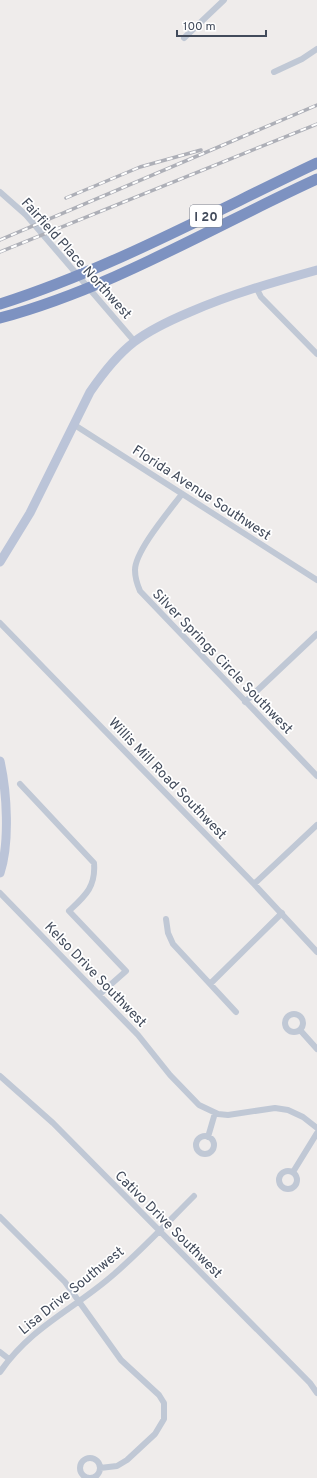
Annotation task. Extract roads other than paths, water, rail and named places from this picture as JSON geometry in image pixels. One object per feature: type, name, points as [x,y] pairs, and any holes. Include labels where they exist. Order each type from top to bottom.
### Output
[{"type":"highway","name":"I 20","points":[[0,304],[59,283],[95,268],[317,163]]},
{"type":"highway","name":"I 20","points":[[0,318],[71,295],[106,281],[317,179]]},
{"type":"main road","points":[[0,562],[30,512],[73,424],[102,375],[117,357],[134,342],[171,320],[216,301],[256,287],[317,270]]},
{"type":"main road","points":[[0,761],[3,800],[4,849],[0,873]]},
{"type":"street","points":[[184,38],[224,0]]},
{"type":"street","points":[[274,72],[302,59],[317,49]]},
{"type":"street","name":"Fairfield Place Northwest","points":[[0,192],[26,215],[134,342]]},
{"type":"street","points":[[256,287],[261,297],[317,354]]},
{"type":"street","name":"Florida Avenue Southwest","points":[[73,424],[317,580]]},
{"type":"street","name":"Silver Springs Circle Southwest","points":[[182,494],[139,555],[135,569],[136,583],[145,598],[317,776]]},
{"type":"street","name":"Willis Mill Road Southwest","points":[[0,623],[282,913],[317,952]]},
{"type":"street","points":[[245,702],[317,634]]},
{"type":"street","points":[[20,784],[94,863],[93,882],[85,897],[69,911],[126,971],[100,994]]},
{"type":"street","points":[[254,884],[317,824]]},
{"type":"street","name":"Kelso Drive Southwest","points":[[0,893],[100,994],[138,1035],[170,1075],[198,1105],[215,1113]]},
{"type":"street","points":[[212,986],[282,913]]},
{"type":"street","points":[[166,919],[168,933],[173,944],[236,1012]]},
{"type":"street","points":[[300,1030],[317,1048]]},
{"type":"street","name":"Cativo Drive Southwest","points":[[0,1076],[53,1123],[310,1383],[317,1393]]},
{"type":"street","points":[[208,1136],[215,1113],[234,1115],[275,1108],[288,1110],[303,1117],[317,1128]]},
{"type":"street","points":[[293,1172],[317,1133]]},
{"type":"street","name":"Lisa Drive Southwest","points":[[0,1372],[9,1359],[36,1332],[112,1276],[194,1196]]},
{"type":"street","points":[[0,1217],[65,1282],[121,1360],[159,1395],[164,1403],[164,1419],[155,1434],[126,1460],[117,1466],[100,1468]]},
{"type":"street","points":[[0,1352],[9,1359]]},
{"type":"railway","points":[[0,240],[317,105]]},
{"type":"railway","points":[[0,252],[317,124]]},
{"type":"railway","points":[[66,198],[140,167],[201,150]]}]
